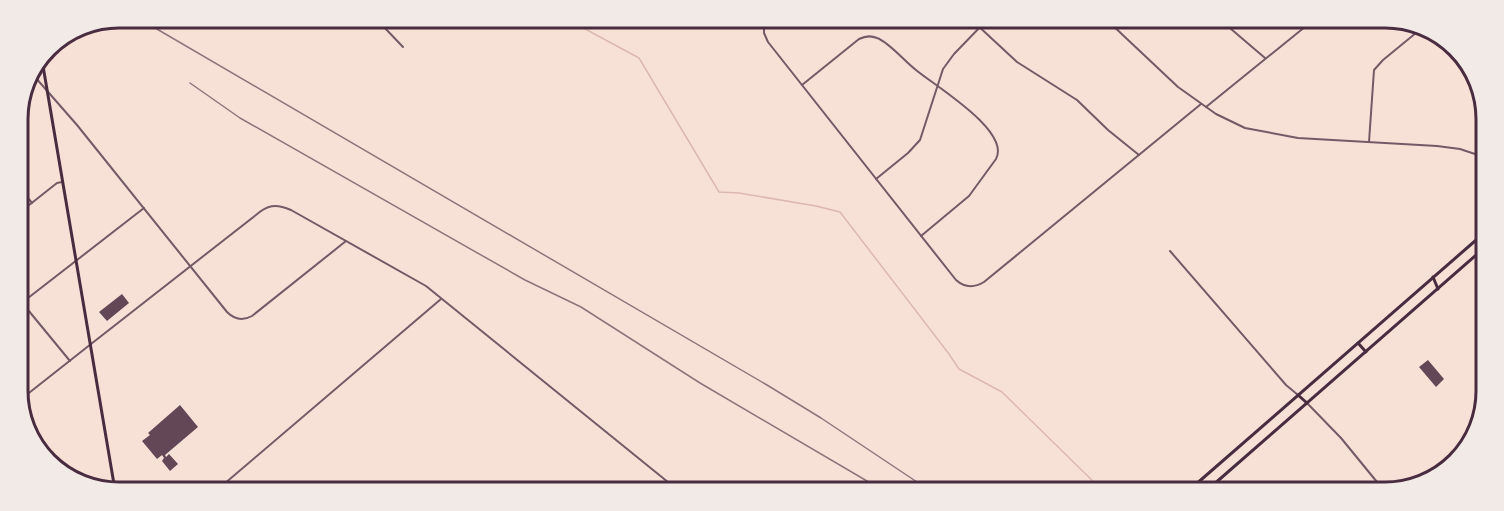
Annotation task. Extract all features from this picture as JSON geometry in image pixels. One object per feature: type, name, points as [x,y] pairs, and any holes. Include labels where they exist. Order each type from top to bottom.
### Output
[{"type":"main road","points":[[44,69],[115,482]]},
{"type":"main road","points":[[1198,482],[1476,240]]},
{"type":"main road","points":[[1216,482],[1476,255]]},
{"type":"main road","points":[[1433,277],[1438,289]]},
{"type":"main road","points":[[1358,343],[1366,352]]},
{"type":"main road","points":[[1298,395],[1307,403]]},
{"type":"street","points":[[385,28],[403,47]]},
{"type":"street","points":[[764,28],[766,40],[958,282],[967,286],[979,285],[1201,104]]},
{"type":"street","points":[[876,179],[920,140],[948,62],[979,28]]},
{"type":"street","points":[[981,28],[1025,68],[1077,100],[1108,130],[1139,155]]},
{"type":"street","points":[[1115,28],[1167,77],[1205,107],[1234,124],[1264,133],[1298,138],[1447,147],[1476,155]]},
{"type":"street","points":[[1230,28],[1265,58]]},
{"type":"street","points":[[1205,107],[1303,28]]},
{"type":"street","points":[[1370,142],[1374,70],[1415,34]]},
{"type":"street","points":[[802,85],[859,39],[868,36],[882,40],[970,111],[986,127],[996,141],[999,155],[969,196],[921,236]]},
{"type":"street","points":[[37,81],[77,125],[229,314],[237,319],[252,316],[346,241]]},
{"type":"street","points":[[29,206],[57,183],[63,182]]},
{"type":"street","points":[[29,199],[32,203]]},
{"type":"street","points":[[28,391],[70,361],[261,212],[274,206],[291,210],[420,282],[668,482]]},
{"type":"street","points":[[28,298],[144,208]]},
{"type":"street","points":[[1170,251],[1286,386],[1298,395]]},
{"type":"street","points":[[226,482],[442,298]]},
{"type":"street","points":[[28,312],[70,361]]},
{"type":"street","points":[[1307,403],[1341,438],[1377,482]]},
{"type":"building","points":[[122,294],[129,303],[107,321],[99,312]]},
{"type":"building","points":[[1428,360],[1444,379],[1436,387],[1419,367]]},
{"type":"building","points":[[180,405],[198,427],[165,455],[166,457],[169,454],[178,464],[170,471],[162,461],[164,458],[162,455],[157,459],[142,441]]},
{"type":"waterway","points":[[583,28],[639,58],[719,192],[739,193],[840,212],[959,369],[1002,392],[1094,482]]},
{"type":"railway","points":[[155,28],[767,385],[917,482]]},
{"type":"railway","points":[[190,83],[240,118],[525,280],[581,307],[700,383],[869,482]]}]
